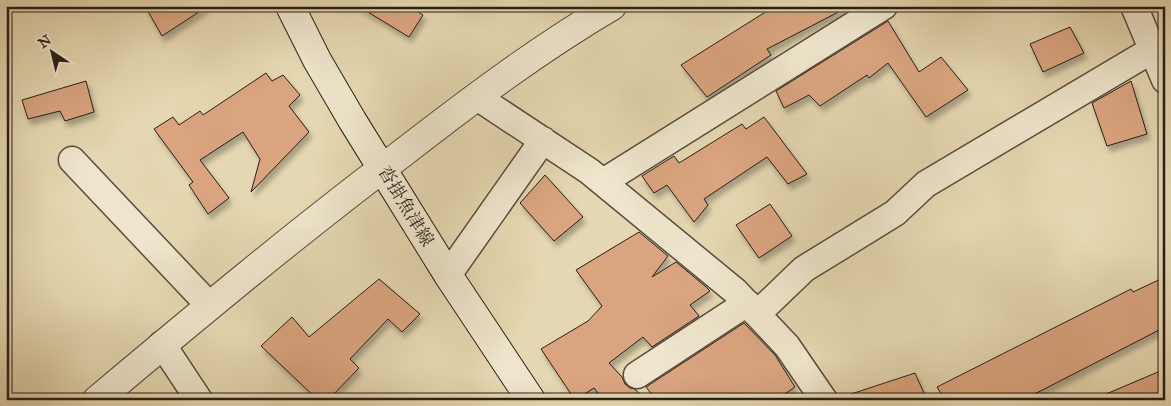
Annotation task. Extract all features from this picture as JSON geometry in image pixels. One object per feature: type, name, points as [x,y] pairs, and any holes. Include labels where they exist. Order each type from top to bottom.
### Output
[{"type":"street","name":"沓掛魚津線","points":[[290,6],[317,60],[382,168],[448,275],[531,400]]},
{"type":"street","points":[[97,400],[209,304],[326,210],[570,30],[612,6]]},
{"type":"street","points":[[603,182],[884,6]]},
{"type":"street","points":[[1134,6],[1165,80]]},
{"type":"street","points":[[637,375],[752,309],[804,269],[895,213],[926,184],[1152,50]]},
{"type":"street","points":[[477,97],[603,182],[735,291],[787,346],[824,400]]},
{"type":"street","points":[[448,275],[543,140]]},
{"type":"street","points":[[72,160],[209,304]]},
{"type":"street","points":[[162,344],[199,400]]},
{"type":"building","points":[[145,6],[208,6],[162,36]]},
{"type":"building","points":[[358,6],[409,6],[423,15],[409,37]]},
{"type":"building","points":[[775,6],[850,6],[767,49],[771,55],[707,97],[681,65]]},
{"type":"building","points":[[888,21],[919,72],[941,57],[968,90],[926,117],[888,63],[869,78],[867,75],[820,106],[809,95],[784,108],[776,91]]},
{"type":"building","points":[[1070,27],[1084,53],[1043,72],[1030,44]]},
{"type":"building","points":[[266,73],[272,81],[283,75],[300,95],[289,106],[309,132],[251,192],[260,159],[243,132],[200,160],[229,198],[208,214],[189,185],[193,182],[154,129],[173,117],[179,125],[200,111],[203,115]]},
{"type":"building","points":[[86,81],[94,112],[65,121],[60,111],[28,119],[22,100]]},
{"type":"building","points":[[1131,81],[1147,134],[1107,146],[1092,103]]},
{"type":"building","points":[[764,117],[807,174],[788,184],[767,157],[704,199],[708,205],[694,222],[667,185],[654,193],[642,176],[674,156],[679,163],[742,124],[746,129]]},
{"type":"building","points":[[545,175],[583,217],[554,241],[520,203]]},
{"type":"building","points":[[770,204],[792,236],[759,258],[736,225]]},
{"type":"building","points":[[639,232],[668,256],[652,277],[676,262],[710,291],[690,305],[699,316],[652,347],[643,337],[609,363],[622,377],[625,384],[635,389],[645,400],[603,400],[594,388],[575,400],[541,349],[588,321],[602,306],[576,270]]},
{"type":"building","points":[[1165,277],[1165,327],[1023,400],[945,400],[937,387],[1131,289],[1133,292]]},
{"type":"building","points":[[379,279],[420,314],[402,332],[388,319],[350,359],[359,368],[328,400],[318,400],[261,346],[292,317],[309,337]]},
{"type":"building","points":[[744,323],[775,355],[795,387],[776,400],[656,400],[646,387]]},
{"type":"building","points":[[1165,369],[1165,400],[1092,400]]},
{"type":"building","points":[[915,373],[927,400],[846,400],[845,396]]}]
